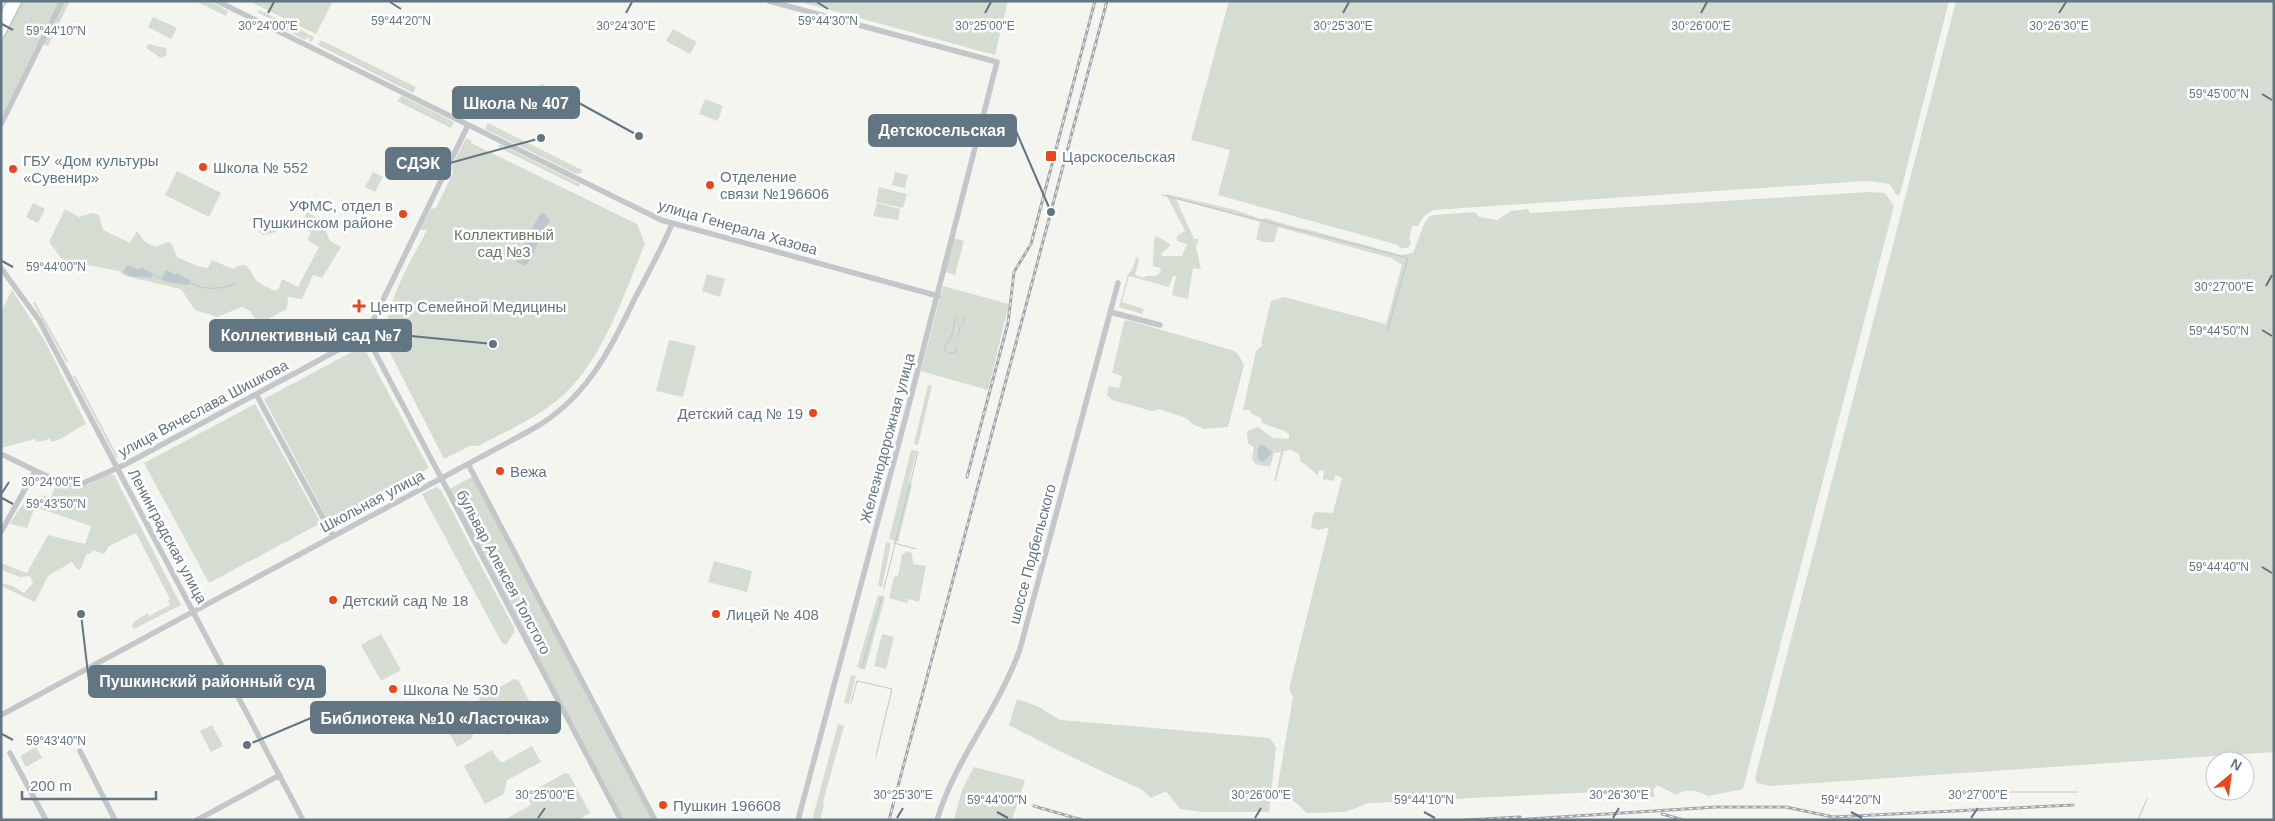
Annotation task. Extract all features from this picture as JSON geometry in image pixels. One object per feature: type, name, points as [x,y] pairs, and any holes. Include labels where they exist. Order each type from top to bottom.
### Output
[{"type":"main road","points":[[1,20],[11,1]]},
{"type":"main road","points":[[1,34],[18,1]]},
{"type":"street","points":[[1,124],[62,1]]},
{"type":"street","name":"улица Генерала Хазова","points":[[217,1],[672,224],[938,296]]},
{"type":"street","name":"Железнодорожная улица","points":[[769,1],[997,62],[938,296],[798,820]]},
{"type":"street","points":[[366,334],[468,125]]},
{"type":"street","name":"Школьная улица","points":[[1,715],[543,423],[564,407],[586,385],[611,347],[672,224]]},
{"type":"street","name":"Ленинградская улица","points":[[1,268],[39,320],[303,820]]},
{"type":"street","name":"шоссе Подбельского","points":[[937,820],[953,782],[1012,673],[1118,283]]},
{"type":"street","points":[[1110,312],[1160,324]]},
{"type":"street","name":"улица Вячеслава Шишкова","points":[[1,454],[63,484],[71,486],[87,482],[366,334]]},
{"type":"street","name":"бульвар Алексея Толстого","points":[[366,334],[621,820]]},
{"type":"street","points":[[256,394],[332,536]]},
{"type":"street","name":"бульвар Алексея Толстого","points":[[468,464],[655,820]]},
{"type":"street","points":[[1,532],[35,471]]},
{"type":"street","points":[[80,751],[115,820]]},
{"type":"street","points":[[10,753],[46,820]]},
{"type":"street","points":[[198,819],[280,775]]},
{"type":"green space","points":[[21,1],[59,1],[1,118],[1,41]]},
{"type":"green space","points":[[64,1],[70,1],[48,46],[43,44]]},
{"type":"green space","points":[[195,1],[210,1],[228,11],[226,16]]},
{"type":"green space","points":[[254,1],[333,1],[316,34],[253,3]]},
{"type":"green space","points":[[797,1],[1008,1],[995,55]]},
{"type":"green space","points":[[1229,1],[1949,1],[1900,194],[1897,196],[1890,184],[1867,181],[1434,210],[1424,216],[1418,226],[1412,226],[1409,239],[1411,243],[1408,248],[1401,248],[1398,245],[1218,195],[1230,150],[1191,140]]},
{"type":"green space","points":[[1956,1],[2274,1],[2274,752],[2255,753],[2255,751],[2205,751],[2205,757],[1769,786],[1757,783],[1755,778]]},
{"type":"green space","points":[[259,10],[314,37],[312,41],[309,42],[310,39],[307,37],[305,40],[270,22],[272,20],[257,12]]},
{"type":"green space","points":[[153,17],[177,28],[171,39],[148,27]]},
{"type":"green space","points":[[673,29],[697,42],[690,54],[666,41]]},
{"type":"green space","points":[[321,40],[416,87],[413,93],[318,45]]},
{"type":"green space","points":[[148,44],[166,48],[167,55],[161,58],[146,48]]},
{"type":"green space","points":[[542,84],[549,89],[552,87],[558,94],[551,103],[553,109],[549,112],[546,108],[537,106],[533,98]]},
{"type":"green space","points":[[402,96],[454,122],[451,128],[397,101]]},
{"type":"green space","points":[[705,99],[723,106],[718,121],[699,114]]},
{"type":"green space","points":[[488,123],[582,170],[581,173],[576,174],[485,129]]},
{"type":"green space","name":"Коллективный сад №3","points":[[466,138],[472,141],[471,143],[637,224],[645,244],[609,329],[585,370],[571,387],[546,409],[527,421],[478,446],[470,446],[444,459],[387,347],[386,333],[392,302],[427,230],[420,230],[431,209],[436,208],[453,173],[451,168]]},
{"type":"green space","points":[[500,144],[580,184],[579,187],[498,147]]},
{"type":"green space","points":[[177,171],[221,193],[209,217],[165,195]]},
{"type":"green space","points":[[373,172],[383,177],[375,192],[365,187]]},
{"type":"green space","points":[[895,172],[908,175],[905,188],[892,185]]},
{"type":"green space","points":[[879,187],[907,194],[903,208],[876,202]]},
{"type":"green space","points":[[1870,192],[1885,193],[1894,206],[1743,789],[1708,796],[1697,791],[1688,790],[1677,795],[1657,785],[1653,791],[1655,797],[1632,797],[1627,793],[1618,791],[1369,803],[1345,812],[1306,813],[1298,804],[1277,790],[1293,697],[1289,689],[1329,527],[1318,530],[1311,527],[1313,515],[1316,512],[1333,513],[1342,478],[1336,475],[1333,481],[1326,479],[1323,481],[1324,471],[1319,470],[1318,475],[1313,472],[1301,462],[1299,454],[1291,450],[1284,451],[1276,481],[1274,481],[1281,452],[1274,453],[1270,467],[1255,464],[1252,459],[1254,447],[1248,444],[1247,431],[1258,427],[1273,438],[1289,439],[1289,435],[1285,431],[1262,423],[1261,418],[1252,414],[1249,410],[1243,410],[1256,351],[1263,345],[1261,343],[1271,301],[1284,297],[1386,324],[1402,265],[1391,258],[1278,227],[1274,242],[1263,242],[1256,239],[1260,222],[1176,199],[1194,239],[1199,239],[1196,247],[1201,269],[1193,268],[1188,299],[1172,295],[1176,276],[1173,276],[1169,287],[1129,276],[1122,302],[1144,309],[1142,314],[1119,307],[1128,274],[1132,270],[1137,256],[1139,260],[1135,275],[1144,278],[1146,276],[1156,276],[1161,271],[1160,268],[1153,266],[1154,239],[1157,236],[1170,244],[1161,254],[1163,256],[1182,256],[1187,244],[1177,241],[1177,236],[1185,231],[1166,194],[1232,209],[1261,219],[1265,218],[1401,255],[1413,253],[1424,224],[1433,215],[1475,212],[1479,217],[1497,220],[1511,211],[1528,209],[1530,213]]},
{"type":"green space","points":[[33,203],[45,209],[38,223],[26,217]]},
{"type":"green space","points":[[877,203],[900,209],[898,220],[873,216]]},
{"type":"green space","points":[[65,209],[79,217],[93,213],[99,215],[103,230],[130,243],[137,231],[145,242],[155,247],[168,242],[172,244],[177,257],[197,266],[208,268],[212,260],[233,269],[243,265],[246,266],[257,281],[275,291],[279,288],[282,279],[298,287],[319,247],[307,240],[311,232],[300,226],[307,212],[321,220],[330,241],[341,247],[322,278],[313,275],[302,299],[288,297],[287,309],[259,324],[250,311],[242,307],[217,317],[195,310],[181,289],[125,276],[119,271],[88,265],[86,270],[78,273],[76,268],[70,270],[49,242]]},
{"type":"green space","points":[[269,217],[281,221],[282,224],[276,232],[263,235],[259,232],[258,225]]},
{"type":"green space","points":[[954,238],[964,241],[955,275],[945,272]]},
{"type":"green space","points":[[707,274],[725,279],[720,297],[702,291]]},
{"type":"green space","points":[[943,286],[1009,304],[988,390],[921,371]]},
{"type":"green space","points":[[12,290],[46,343],[86,424],[51,442],[50,438],[42,442],[36,442],[35,439],[1,448],[1,312]]},
{"type":"green space","points":[[35,302],[68,361],[66,362],[33,303]]},
{"type":"green space","points":[[1127,320],[1232,350],[1238,354],[1244,365],[1228,427],[1204,429],[1194,425],[1186,418],[1159,409],[1152,411],[1112,400],[1107,395],[1109,386],[1119,388],[1122,376],[1112,373],[1124,322]]},
{"type":"green space","points":[[669,340],[696,346],[683,397],[656,391]]},
{"type":"green space","points":[[363,346],[429,468],[330,524],[264,399]]},
{"type":"green space","points":[[75,375],[118,457],[116,458],[73,376]]},
{"type":"green space","points":[[928,385],[932,386],[918,445],[914,444]]},
{"type":"green space","points":[[255,404],[321,523],[209,583],[144,463]]},
{"type":"green space","points":[[911,450],[917,451],[909,481],[912,485],[898,542],[889,539]]},
{"type":"green space","points":[[109,474],[114,475],[181,605],[134,629],[132,625],[135,621],[148,613],[149,616],[170,605],[168,601],[170,599],[136,533],[109,546],[104,554],[93,550],[90,554],[87,553],[80,570],[72,562],[48,576],[35,602],[1,586],[1,583],[13,586],[24,593],[33,583],[30,576],[20,577],[1,570],[1,563],[27,573],[48,535],[85,544],[91,526],[35,507],[27,528],[10,524],[21,506],[36,497],[51,497],[56,484],[64,487],[84,486]]},
{"type":"green space","points":[[472,477],[653,820],[624,820],[449,489]]},
{"type":"green space","points":[[436,487],[441,490],[514,628],[514,632],[506,645],[502,643],[422,494]]},
{"type":"green space","points":[[886,542],[891,543],[882,587],[878,586]]},
{"type":"green space","points":[[906,551],[912,553],[913,564],[926,566],[919,602],[908,599],[907,603],[889,598],[894,577],[898,576],[902,555]]},
{"type":"green space","points":[[714,561],[752,571],[747,592],[708,582]]},
{"type":"green space","points":[[878,595],[885,597],[865,670],[857,667]]},
{"type":"green space","points":[[381,634],[401,670],[381,681],[361,645]]},
{"type":"green space","points":[[882,634],[894,637],[886,669],[874,666]]},
{"type":"green space","points":[[851,675],[856,676],[849,704],[844,703]]},
{"type":"green space","points":[[514,679],[518,680],[538,717],[536,720],[509,735],[484,723],[478,724],[472,738],[457,747],[449,730],[483,711],[479,698]]},
{"type":"green space","points":[[1017,699],[1037,706],[1060,720],[1270,738],[1276,747],[1269,812],[1202,812],[1180,809],[1166,791],[1151,798],[1141,789],[1009,725]]},
{"type":"green space","points":[[838,724],[844,726],[823,802],[820,820],[812,820]]},
{"type":"green space","points":[[212,725],[223,746],[211,752],[200,731]]},
{"type":"green space","points":[[532,746],[541,762],[507,780],[504,794],[485,804],[464,766],[492,750],[499,761],[503,762]]},
{"type":"green space","points":[[36,747],[42,758],[26,767],[20,756]]},
{"type":"green space","points":[[974,767],[1025,780],[1012,820],[954,820],[962,790]]},
{"type":"green space","points":[[565,773],[569,774],[590,813],[578,820],[504,820],[531,805],[527,794]]},
{"type":"shaded area","points":[[544,213],[550,220],[528,263],[524,266],[516,261],[516,258],[540,214]]},
{"type":"shaded area","points":[[127,265],[139,270],[140,267],[161,278],[166,270],[176,275],[177,273],[191,281],[189,285],[167,282],[153,275],[151,278],[130,276],[123,272]]},
{"type":"shaded area","points":[[1260,445],[1265,446],[1272,453],[1263,462],[1258,459],[1257,450]]},
{"type":"waterway","points":[[1162,195],[1408,258],[1387,332]]},
{"type":"waterway","points":[[190,283],[196,286],[213,288],[236,284]]},
{"type":"waterway","points":[[946,350],[945,345],[951,336],[954,319],[957,316]]},
{"type":"waterway","points":[[958,337],[960,326],[964,322],[963,317]]},
{"type":"waterway","points":[[949,353],[955,352],[957,347]]},
{"type":"waterway","points":[[884,588],[918,452]]},
{"type":"waterway","points":[[894,543],[916,549]]},
{"type":"waterway","points":[[862,668],[882,596]]},
{"type":"waterway","points":[[851,703],[857,681],[892,689],[876,756]]},
{"type":"waterway","points":[[1948,792],[2078,792]]},
{"type":"waterway","points":[[2138,820],[2147,799]]},
{"type":"railway","points":[[967,477],[1008,323],[1014,272],[1031,244],[1095,1]]},
{"type":"railway","points":[[889,820],[1107,1]]},
{"type":"railway","points":[[1513,820],[1716,807],[1786,807],[1833,817],[2073,805]]},
{"type":"railway","points":[[1034,806],[1082,820]]},
{"type":"railway","points":[[1662,814],[1684,820]]},
{"type":"railway","points":[[1465,820],[1520,817]]},
{"type":"place","name":"Школа № 407","points":[[639,136]]},
{"type":"place","name":"СДЭК","points":[[541,138]]},
{"type":"place","name":"Царскосельская","points":[[1051,156]]},
{"type":"place","name":"Школа № 552","points":[[203,167]]},
{"type":"place","name":"ГБУ «Дом культуры «Сувенир»","points":[[13,169]]},
{"type":"place","name":"Отделение связи №196606","points":[[710,185]]},
{"type":"place","name":"Детскосельская","points":[[1051,212]]},
{"type":"place","name":"УФМС, отдел в Пушкинском районе","points":[[403,214]]},
{"type":"place","name":"Центр Семейной Медицины","points":[[359,306]]},
{"type":"place","name":"Коллективный сад №7","points":[[493,344]]},
{"type":"place","name":"Детский сад № 19","points":[[813,413]]},
{"type":"place","name":"Вежа","points":[[500,471]]},
{"type":"place","name":"Детский сад № 18","points":[[333,600]]},
{"type":"place","name":"Пушкинский районный суд","points":[[81,614]]},
{"type":"place","name":"Лицей № 408","points":[[716,614]]},
{"type":"place","name":"Школа № 530","points":[[393,689]]},
{"type":"place","name":"Библиотека №10 «Ласточка»","points":[[247,745]]},
{"type":"place","name":"Пушкин 196608","points":[[663,805]]}]
